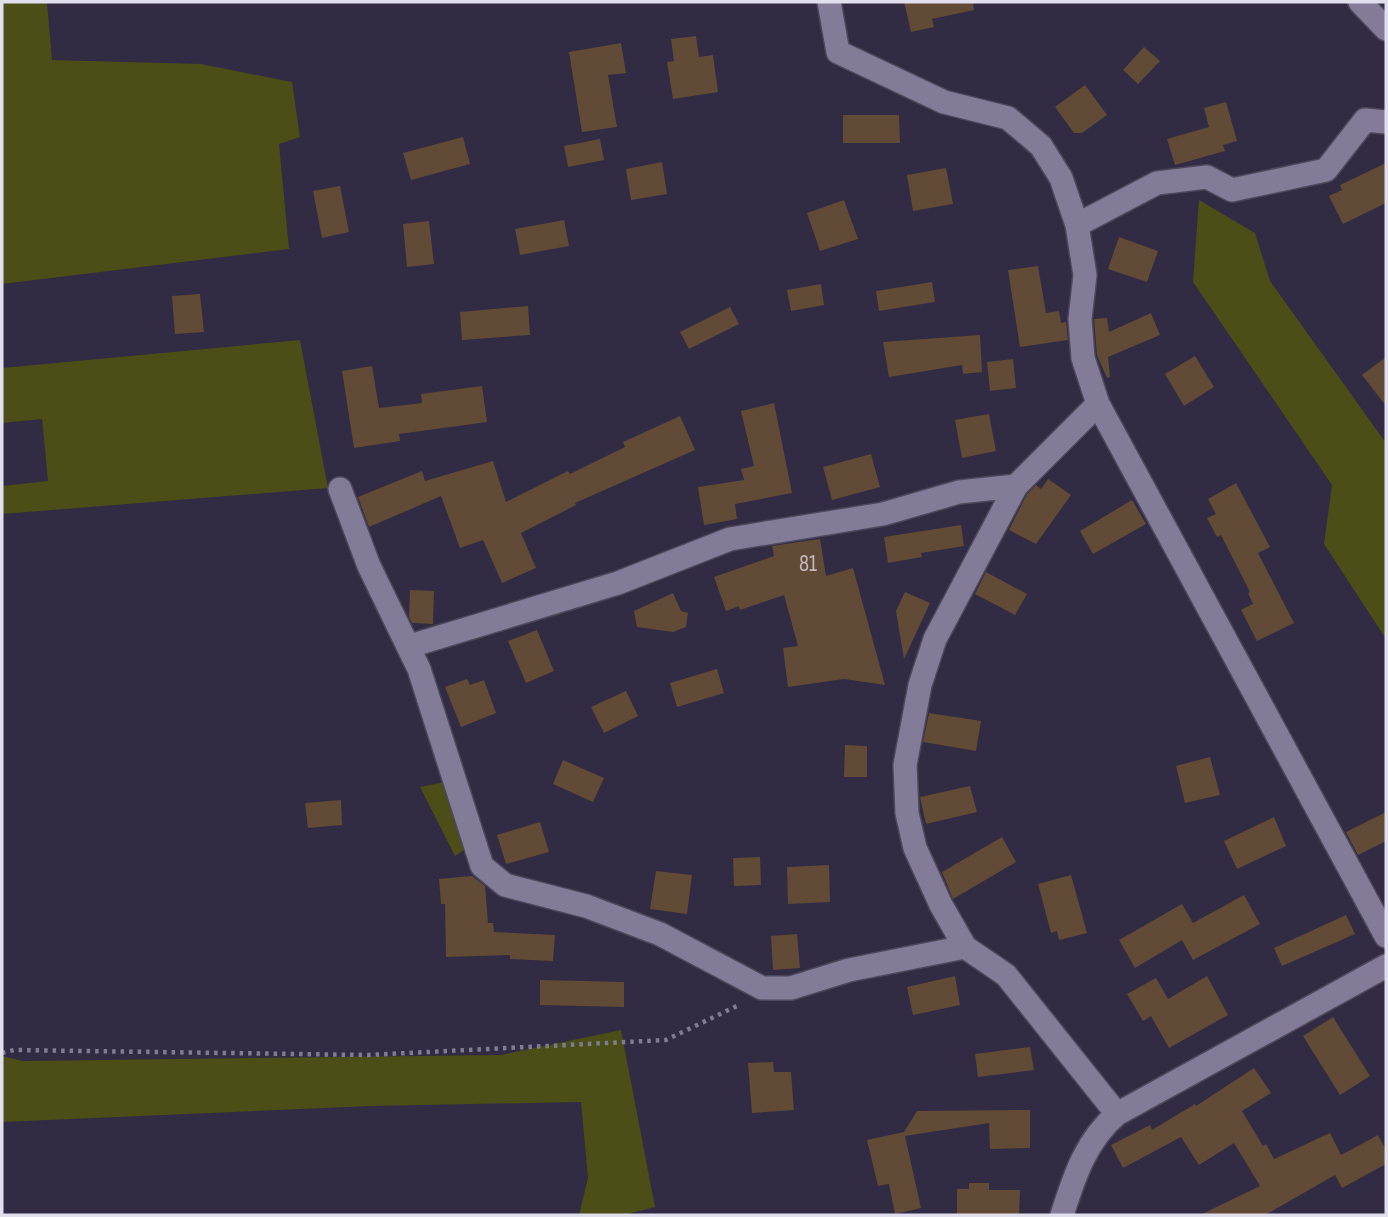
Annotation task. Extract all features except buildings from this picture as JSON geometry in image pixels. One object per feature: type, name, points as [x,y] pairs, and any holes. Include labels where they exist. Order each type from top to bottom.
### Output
[{"type":"street","points":[[829,2],[838,52],[944,102],[1008,118],[1041,146],[1061,178],[1077,225],[1085,275],[1080,319],[1083,358],[1098,404],[1386,936]]},
{"type":"street","points":[[1360,2],[1386,29]]},
{"type":"street","points":[[1077,225],[1157,183],[1207,177],[1232,190],[1326,170],[1365,120],[1386,122]]},
{"type":"street","points":[[1098,404],[1016,486],[935,639],[920,685],[905,765],[906,813],[915,848],[941,905],[965,947],[1006,975],[1117,1114]]},
{"type":"street","points":[[410,646],[618,583],[730,539],[883,513],[959,492],[1016,486]]},
{"type":"street","points":[[340,489],[369,566],[410,646],[482,866],[505,885],[586,906],[660,934],[762,988],[791,988],[849,971],[965,947]]},
{"type":"street","points":[[1062,1215],[1080,1163],[1103,1126],[1117,1114],[1386,966]]},
{"type":"path","points":[[2,1053],[14,1050],[368,1055],[666,1040],[741,1004],[762,988]]},
{"type":"shaded area","points":[[2,2],[47,2],[52,60],[201,64],[292,82],[300,137],[279,144],[289,249],[2,284]]},
{"type":"shaded area","points":[[1199,200],[1255,233],[1270,281],[1386,443],[1386,639],[1324,544],[1332,485],[1193,282]]},
{"type":"shaded area","points":[[300,340],[328,488],[2,514],[2,486],[48,481],[42,419],[2,423],[2,368]]},
{"type":"shaded area","points":[[450,781],[470,846],[455,856],[420,787]]},
{"type":"shaded area","points":[[621,1030],[655,1207],[623,1215],[579,1215],[588,1178],[581,1102],[371,1106],[2,1122],[2,1056],[23,1061],[501,1055]]}]
